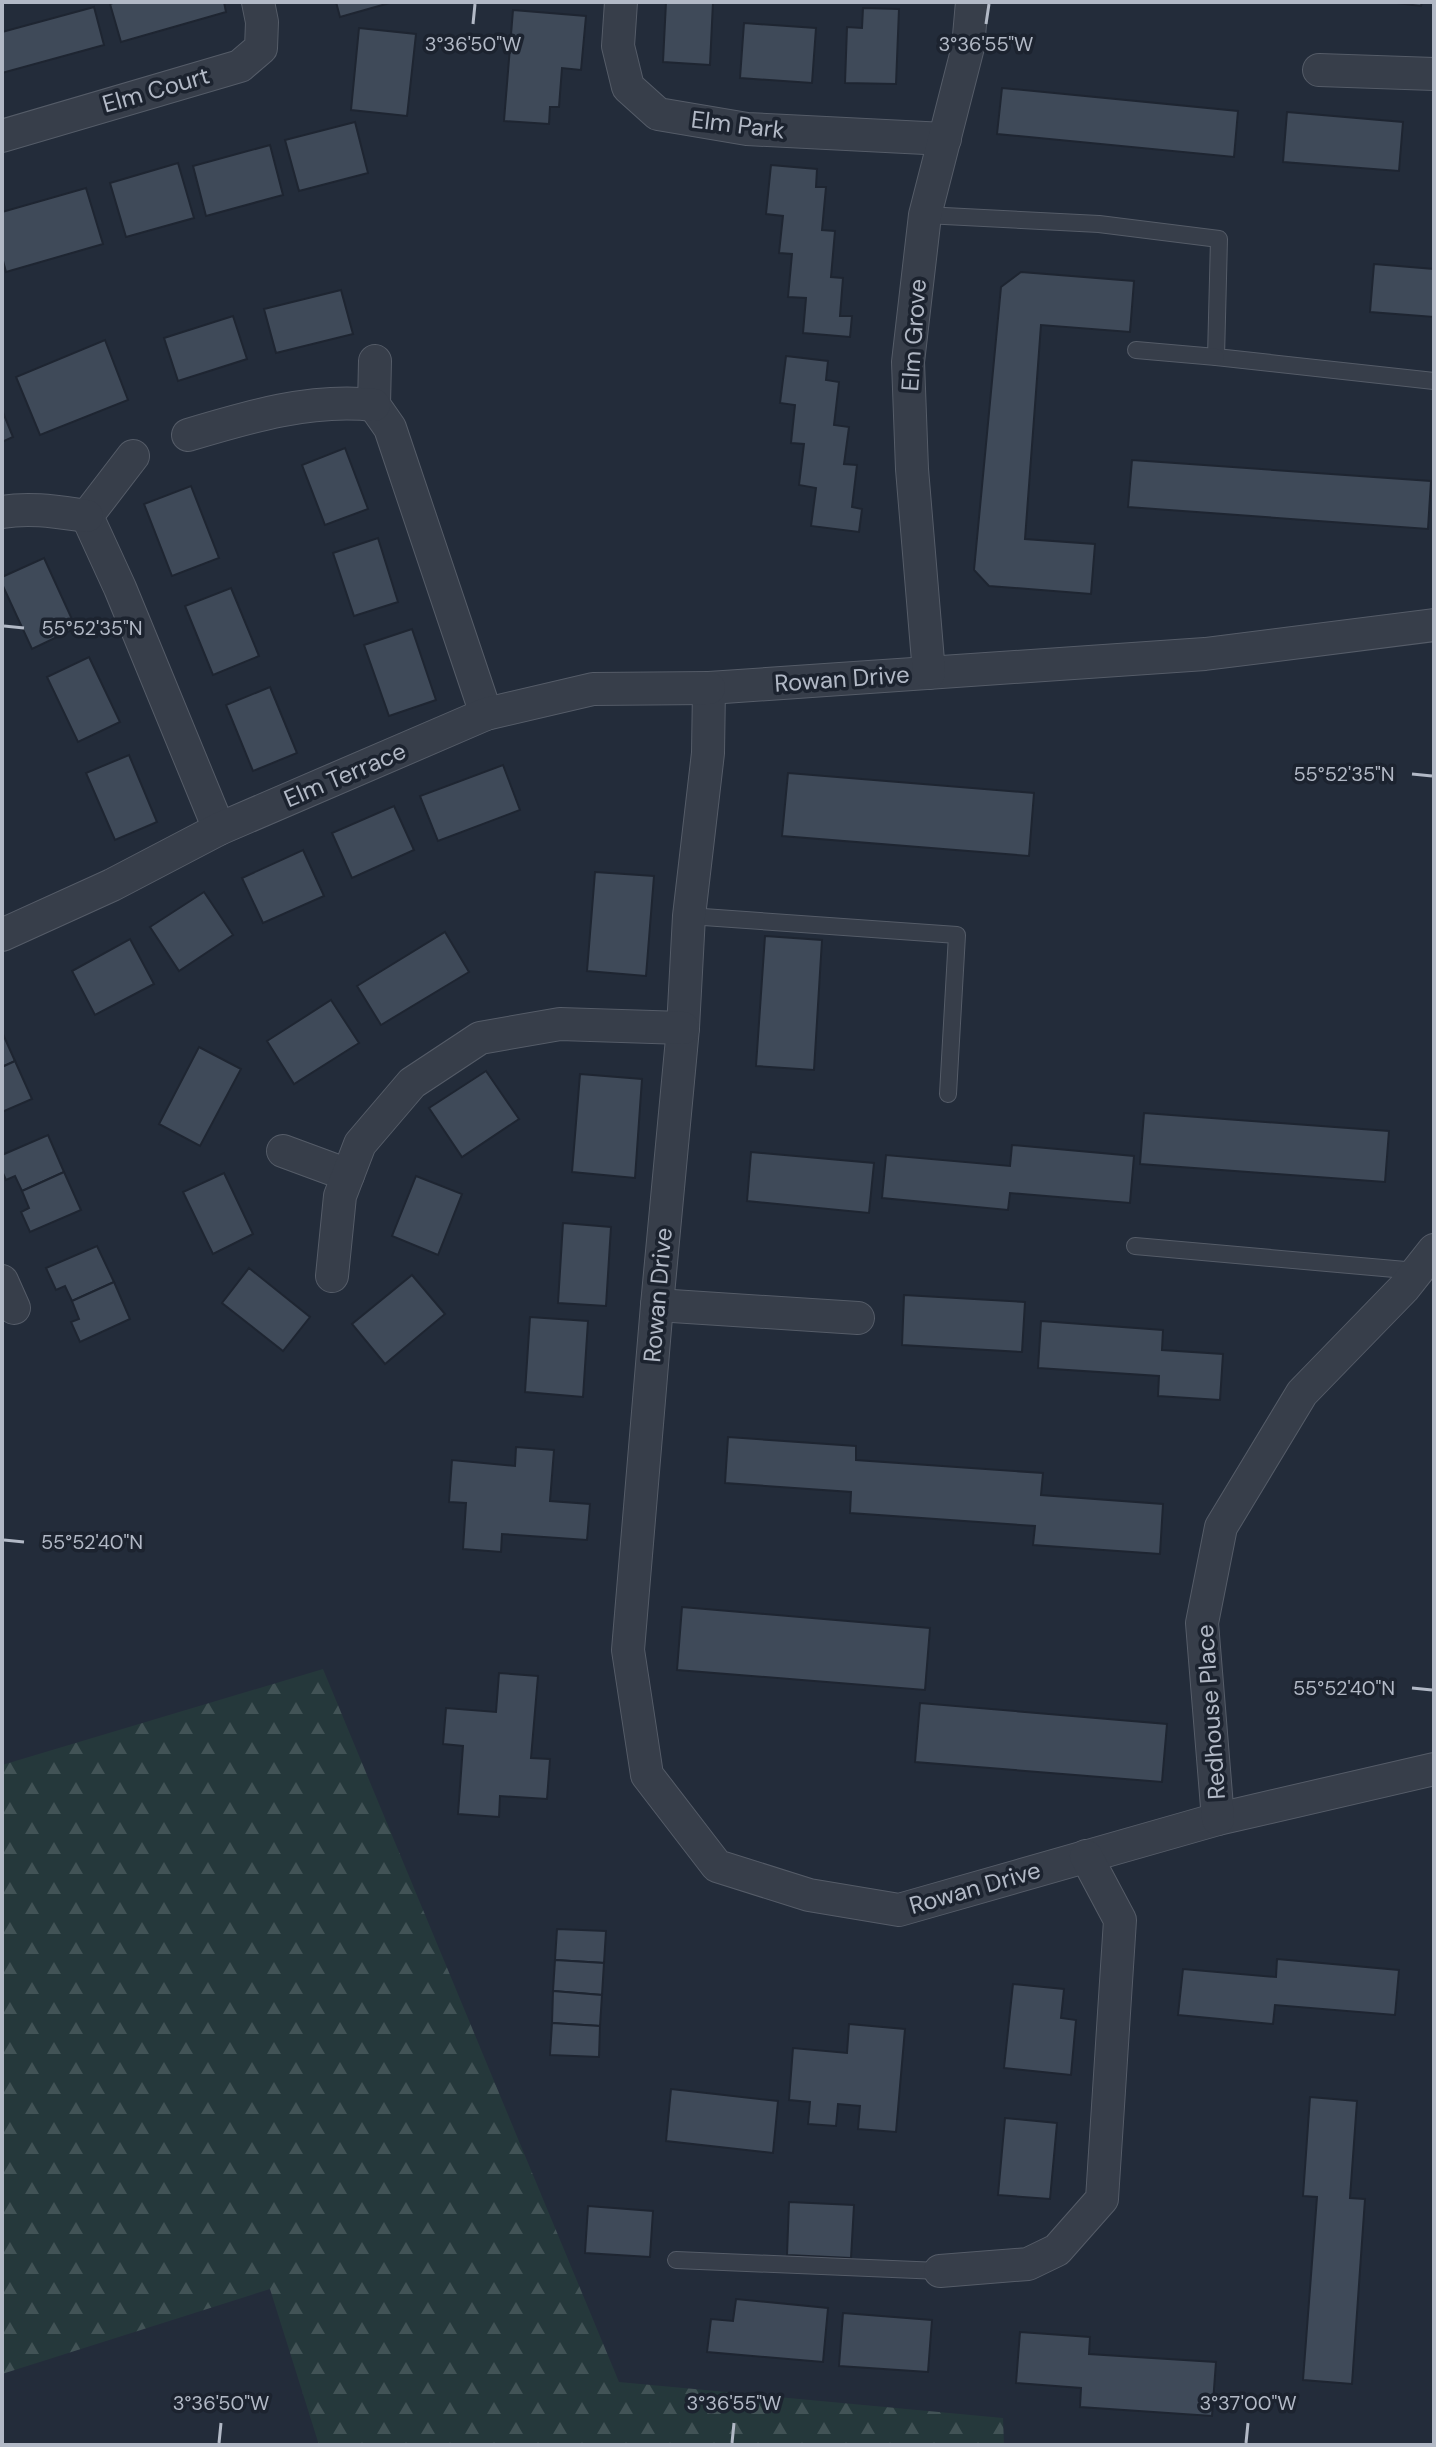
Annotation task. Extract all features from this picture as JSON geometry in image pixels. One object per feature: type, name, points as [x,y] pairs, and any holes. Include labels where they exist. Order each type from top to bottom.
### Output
[{"type":"street","name":"Elm Court","points":[[2,136],[240,66],[261,48],[262,22],[258,2]]},
{"type":"street","name":"Elm Park","points":[[621,2],[618,46],[628,87],[658,114],[747,129],[945,139]]},
{"type":"street","name":"Elm Grove","points":[[929,673],[912,469],[908,362],[925,215],[968,47],[972,2]]},
{"type":"street","points":[[1319,70],[1434,74]]},
{"type":"street","points":[[375,361],[374,405],[390,428],[486,714]]},
{"type":"street","points":[[188,435],[247,417],[344,402],[374,405]]},
{"type":"street","points":[[87,516],[133,456]]},
{"type":"street","points":[[2,512],[50,510],[87,516]]},
{"type":"street","points":[[87,516],[120,588],[219,829]]},
{"type":"street","name":"Rowan Drive","points":[[1434,625],[1205,654],[709,688],[708,753],[689,916],[683,1028],[628,1650],[647,1775],[717,1866],[809,1895],[899,1910],[1218,1819],[1434,1769]]},
{"type":"street","name":"Elm Terrace","points":[[2,935],[99,892],[219,829],[486,714],[593,689],[709,688]]},
{"type":"street","points":[[332,1276],[340,1196],[360,1144],[412,1083],[480,1038],[560,1024],[683,1028]]},
{"type":"street","points":[[283,1151],[348,1175]]},
{"type":"street","name":"Redhouse Place","points":[[1218,1819],[1202,1623],[1221,1527],[1302,1393],[1404,1288],[1426,1260]]},
{"type":"street","points":[[657,1305],[858,1318]]},
{"type":"street","points":[[940,2271],[1028,2264],[1057,2250],[1102,2199],[1120,1920],[1086,1856]]},
{"type":"lane","points":[[925,215],[1099,224],[1219,239],[1216,357]]},
{"type":"lane","points":[[1136,350],[1434,381]]},
{"type":"lane","points":[[689,916],[957,935],[948,1094]]},
{"type":"lane","points":[[1135,1246],[1426,1260]]},
{"type":"lane","points":[[676,2260],[940,2271]]},
{"type":"green space","points":[[323,1669],[619,2382],[1003,2418],[1004,2445],[319,2445],[270,2289],[2,2374],[2,1765]]},
{"type":"building","points":[[224,2],[226,12],[121,42],[110,4]]},
{"type":"building","points":[[336,2],[393,2],[340,17]]},
{"type":"building","points":[[666,2],[713,2],[710,65],[663,62]]},
{"type":"building","points":[[1388,2],[1422,2],[1421,6]]},
{"type":"building","points":[[94,7],[104,45],[2,73],[2,32]]},
{"type":"building","points":[[863,8],[899,9],[896,84],[845,83],[847,27],[862,28]]},
{"type":"building","points":[[513,10],[586,16],[581,70],[562,68],[559,107],[550,107],[549,124],[504,121]]},
{"type":"building","points":[[744,23],[816,28],[812,83],[740,78]]},
{"type":"building","points":[[359,28],[416,34],[407,116],[351,110]]},
{"type":"building","points":[[1002,88],[1238,111],[1234,157],[997,134]]},
{"type":"building","points":[[1287,112],[1403,122],[1399,171],[1283,162]]},
{"type":"building","points":[[355,122],[368,173],[299,191],[285,140]]},
{"type":"building","points":[[270,145],[283,195],[206,216],[193,166]]},
{"type":"building","points":[[178,163],[194,218],[126,237],[110,183]]},
{"type":"building","points":[[771,165],[817,169],[816,187],[826,187],[822,230],[835,231],[831,277],[843,278],[840,316],[852,316],[850,337],[803,333],[806,298],[788,297],[792,254],[779,253],[783,216],[766,214]]},
{"type":"building","points":[[86,188],[103,244],[6,272],[2,257],[2,212]]},
{"type":"building","points":[[1374,264],[1434,269],[1434,317],[1370,312]]},
{"type":"building","points":[[1021,272],[1134,281],[1130,332],[1041,325],[1025,539],[1095,544],[1091,594],[989,586],[974,570],[1001,287]]},
{"type":"building","points":[[341,290],[353,334],[276,353],[264,309]]},
{"type":"building","points":[[233,316],[247,359],[178,381],[164,338]]},
{"type":"building","points":[[105,340],[128,400],[40,435],[16,377]]},
{"type":"building","points":[[786,356],[828,361],[826,380],[839,382],[834,425],[849,427],[844,464],[857,465],[852,507],[862,509],[859,532],[811,526],[816,488],[799,485],[804,444],[791,443],[795,405],[780,403]]},
{"type":"building","points":[[2,410],[13,437],[2,442]]},
{"type":"building","points":[[345,448],[368,509],[325,525],[302,465]]},
{"type":"building","points":[[1132,460],[1431,481],[1428,529],[1128,507]]},
{"type":"building","points":[[191,486],[219,558],[172,576],[144,504]]},
{"type":"building","points":[[378,538],[398,602],[354,616],[333,553]]},
{"type":"building","points":[[44,558],[76,628],[32,649],[2,584],[2,577]]},
{"type":"building","points":[[231,588],[259,656],[213,675],[185,606]]},
{"type":"building","points":[[412,629],[436,700],[389,716],[364,645]]},
{"type":"building","points":[[89,657],[120,722],[78,742],[47,677]]},
{"type":"building","points":[[270,687],[297,753],[253,771],[226,705]]},
{"type":"building","points":[[129,755],[157,822],[115,840],[86,773]]},
{"type":"building","points":[[503,765],[520,810],[438,841],[420,796]]},
{"type":"building","points":[[788,773],[1034,793],[1029,856],[782,836]]},
{"type":"building","points":[[394,806],[414,850],[352,878],[332,833]]},
{"type":"building","points":[[303,850],[324,896],[263,923],[242,878]]},
{"type":"building","points":[[595,872],[654,876],[646,976],[587,971]]},
{"type":"building","points":[[204,892],[233,935],[179,971],[150,927]]},
{"type":"building","points":[[445,932],[469,972],[381,1025],[357,986]]},
{"type":"building","points":[[765,936],[822,940],[814,1070],[756,1066]]},
{"type":"building","points":[[130,939],[154,984],[95,1015],[72,971]]},
{"type":"building","points":[[331,1000],[359,1043],[294,1084],[267,1041]]},
{"type":"building","points":[[2,1032],[15,1061],[2,1067]]},
{"type":"building","points":[[199,1047],[241,1069],[200,1146],[159,1124]]},
{"type":"building","points":[[15,1061],[32,1099],[2,1112],[2,1067]]},
{"type":"building","points":[[486,1071],[519,1119],[462,1157],[429,1108]]},
{"type":"building","points":[[580,1074],[642,1079],[635,1178],[572,1172]]},
{"type":"building","points":[[1144,1113],[1389,1131],[1385,1182],[1140,1164]]},
{"type":"building","points":[[48,1135],[64,1172],[22,1191],[15,1176],[6,1180],[2,1171],[2,1155]]},
{"type":"building","points":[[1012,1145],[1134,1156],[1130,1203],[1010,1193],[1008,1210],[882,1198],[886,1155],[1010,1166]]},
{"type":"building","points":[[751,1152],[874,1163],[869,1213],[747,1201]]},
{"type":"building","points":[[64,1172],[81,1210],[30,1232],[21,1212],[29,1208],[22,1191]]},
{"type":"building","points":[[224,1173],[253,1234],[213,1254],[183,1192]]},
{"type":"building","points":[[416,1176],[462,1194],[438,1255],[392,1236]]},
{"type":"building","points":[[563,1223],[611,1227],[606,1306],[558,1303]]},
{"type":"building","points":[[97,1246],[114,1282],[72,1301],[65,1286],[56,1290],[46,1268]]},
{"type":"building","points":[[249,1268],[310,1317],[283,1351],[222,1303]]},
{"type":"building","points":[[412,1275],[445,1314],[385,1364],[352,1324]]},
{"type":"building","points":[[114,1282],[130,1319],[80,1342],[71,1322],[79,1319],[72,1301]]},
{"type":"building","points":[[904,1295],[1025,1302],[1022,1352],[902,1345]]},
{"type":"building","points":[[530,1317],[588,1321],[583,1397],[525,1392]]},
{"type":"building","points":[[1041,1321],[1163,1330],[1162,1350],[1223,1354],[1220,1400],[1158,1396],[1159,1376],[1038,1368]]},
{"type":"building","points":[[728,1437],[856,1446],[856,1460],[1043,1473],[1041,1495],[1163,1504],[1160,1554],[1033,1545],[1035,1526],[850,1513],[851,1492],[725,1483]]},
{"type":"building","points":[[516,1447],[554,1450],[550,1501],[590,1504],[587,1540],[502,1534],[501,1552],[463,1549],[466,1503],[449,1502],[452,1460],[515,1466]]},
{"type":"building","points":[[682,1607],[930,1628],[925,1690],[677,1670]]},
{"type":"building","points":[[499,1673],[538,1676],[531,1758],[550,1759],[547,1799],[500,1796],[499,1817],[458,1814],[463,1746],[443,1744],[446,1708],[496,1712]]},
{"type":"building","points":[[920,1703],[1167,1724],[1162,1782],[915,1762]]},
{"type":"building","points":[[557,1929],[606,1931],[604,1963],[555,1960]]},
{"type":"building","points":[[1277,1959],[1399,1970],[1395,2015],[1275,2005],[1273,2024],[1178,2015],[1183,1969],[1276,1977]]},
{"type":"building","points":[[555,1960],[604,1963],[602,1995],[553,1991]]},
{"type":"building","points":[[1013,1984],[1064,1989],[1061,2018],[1076,2020],[1071,2075],[1004,2068]]},
{"type":"building","points":[[553,1991],[602,1995],[600,2026],[552,2023]]},
{"type":"building","points":[[552,2023],[600,2026],[599,2057],[550,2055]]},
{"type":"building","points":[[849,2024],[905,2029],[896,2132],[858,2129],[860,2106],[838,2104],[836,2126],[808,2124],[810,2102],[789,2100],[793,2048],[847,2053]]},
{"type":"building","points":[[671,2089],[778,2101],[773,2153],[666,2141]]},
{"type":"building","points":[[1310,2097],[1357,2101],[1350,2198],[1365,2199],[1352,2384],[1303,2380],[1317,2197],[1303,2196]]},
{"type":"building","points":[[1005,2118],[1057,2123],[1050,2199],[998,2195]]},
{"type":"building","points":[[789,2202],[854,2205],[851,2258],[787,2255]]},
{"type":"building","points":[[588,2206],[653,2211],[650,2257],[585,2253]]},
{"type":"building","points":[[736,2299],[828,2308],[823,2362],[707,2352],[711,2319],[733,2321]]},
{"type":"building","points":[[843,2313],[932,2320],[928,2372],[839,2366]]},
{"type":"building","points":[[1020,2332],[1090,2337],[1089,2354],[1216,2362],[1212,2416],[1080,2407],[1081,2388],[1016,2383]]}]
